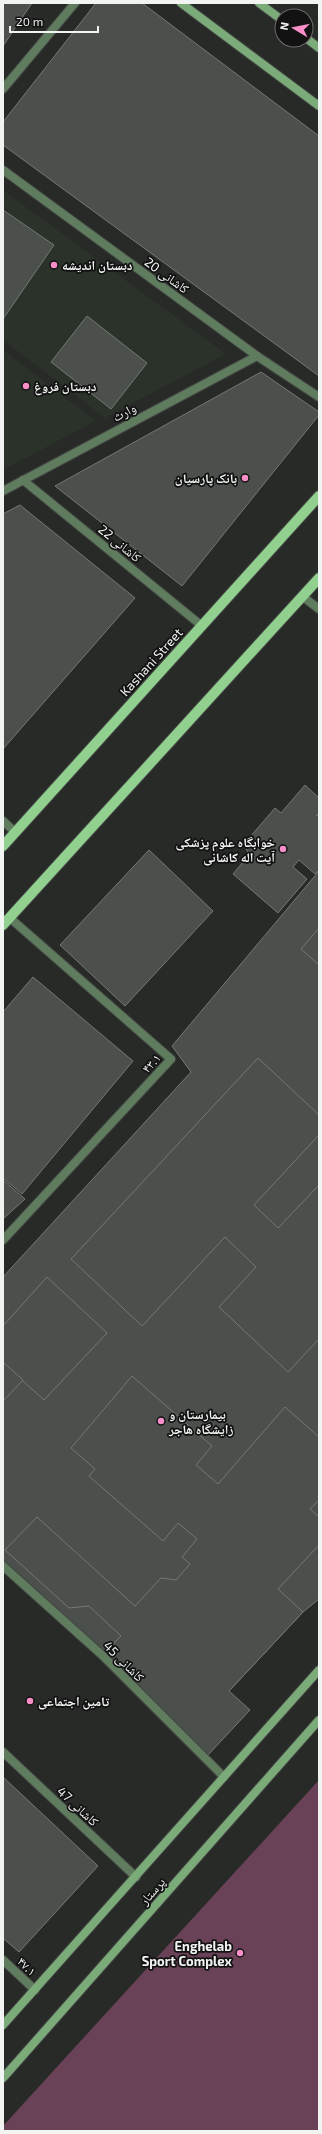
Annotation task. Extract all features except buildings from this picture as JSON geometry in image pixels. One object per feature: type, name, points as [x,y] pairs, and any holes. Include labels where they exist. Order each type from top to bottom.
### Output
[{"type":"main road","points":[[181,3],[319,106]]},
{"type":"main road","points":[[259,3],[274,14]]},
{"type":"main road","name":"Kashani Street","points":[[3,846],[319,496]]},
{"type":"main road","points":[[6,921],[319,578]]},
{"type":"main road","name":"پرستار","points":[[3,2025],[319,1670]]},
{"type":"main road","name":"پرستار","points":[[3,2078],[319,1720]]},
{"type":"street","points":[[3,89],[75,3]]},
{"type":"street","name":"کاشانی 20","points":[[3,170],[257,356],[319,396]]},
{"type":"street","name":"وارث","points":[[3,491],[257,356]]},
{"type":"street","name":"کاشانی 22","points":[[23,480],[202,626]]},
{"type":"street","points":[[302,596],[319,609]]},
{"type":"street","points":[[3,821],[15,832]]},
{"type":"street","name":"۴۳.۱","points":[[3,1240],[171,1059],[6,921]]},
{"type":"street","name":"کاشانی 45","points":[[3,1566],[102,1655],[224,1777]]},
{"type":"street","name":"کاشانی 47","points":[[3,1752],[136,1877]]},
{"type":"street","name":"۴۷.۱","points":[[3,1960],[35,1990]]},
{"type":"shaded area","name":"دبستان اندیشه","points":[[3,190],[226,354],[105,418],[3,340]]},
{"type":"shaded area","name":"دبستان فروغ","points":[[3,350],[96,421],[3,470]]},
{"type":"shaded area","name":"Enghelab Sport Complex","points":[[319,1780],[319,2131],[3,2131],[3,2126]]},
{"type":"place","name":"دبستان اندیشه","points":[[54,265]]},
{"type":"place","name":"دبستان فروغ","points":[[26,386]]},
{"type":"place","name":"بانک پارسیان","points":[[245,478]]},
{"type":"place","name":"خوابگاه علوم پزشکی آیت اله کاشانی","points":[[283,849]]},
{"type":"place","name":"بیمارستان و زایشگاه هاجر","points":[[161,1421]]},
{"type":"place","name":"تامین اجتماعی","points":[[30,1701]]},
{"type":"place","name":"Enghelab Sport Complex","points":[[240,1953]]}]
